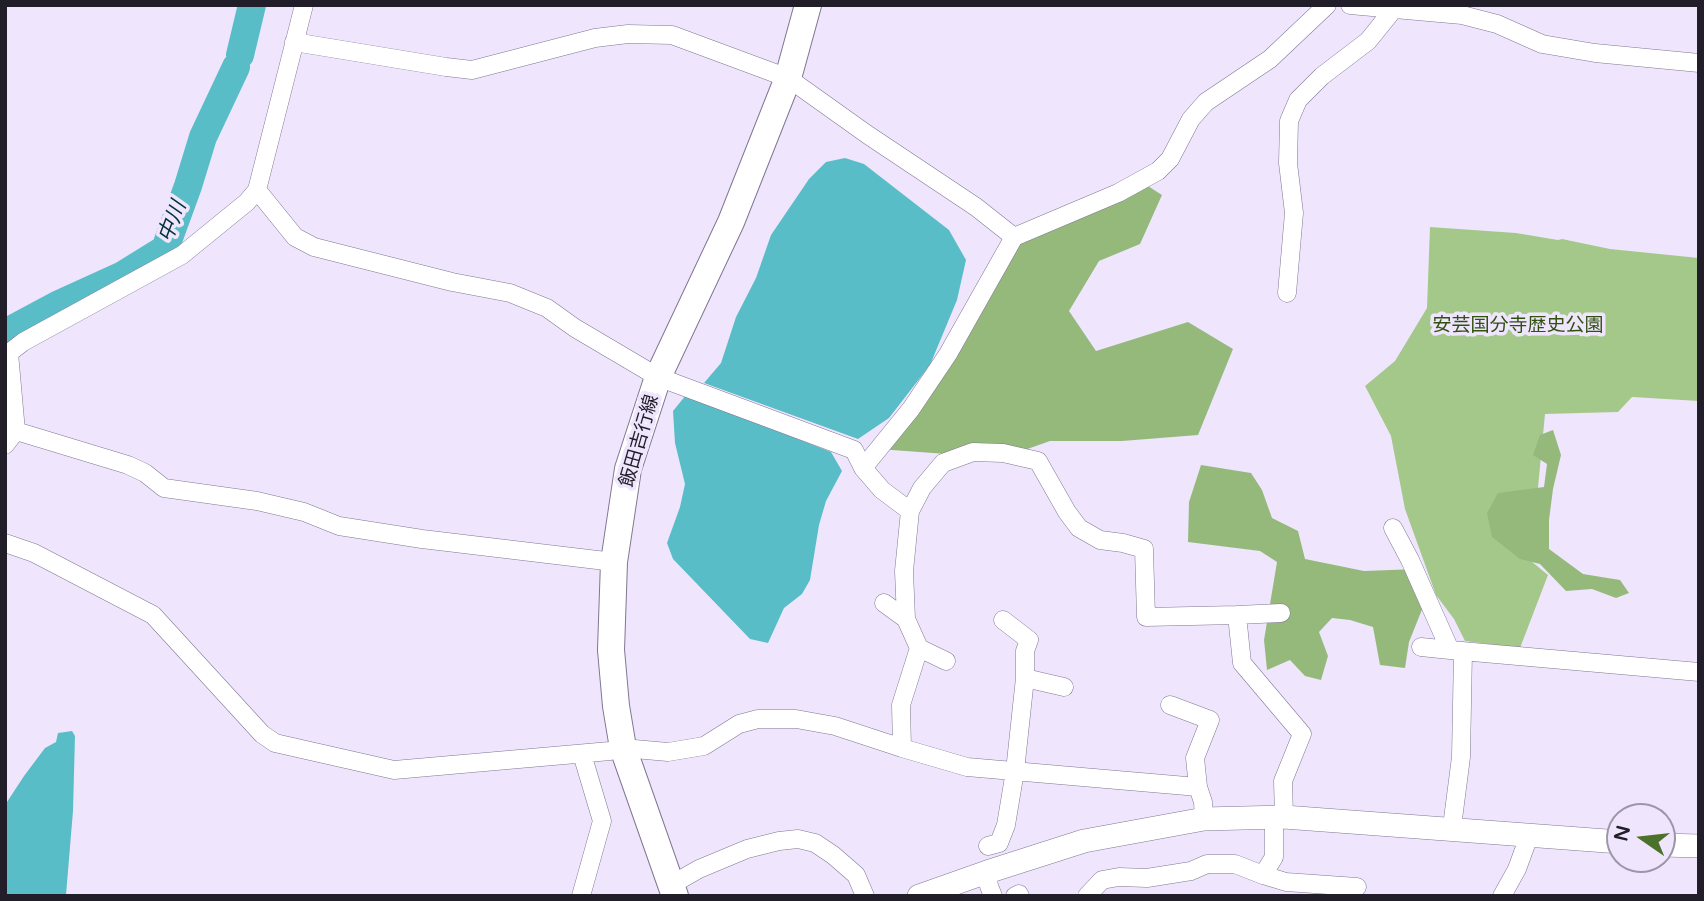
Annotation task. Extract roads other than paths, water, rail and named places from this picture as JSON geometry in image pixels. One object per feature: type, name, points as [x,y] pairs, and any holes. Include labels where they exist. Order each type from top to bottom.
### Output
[{"type":"main road","name":"飯田吉行線","points":[[673,891],[623,748],[616,706],[611,650],[614,562],[628,469],[658,377],[731,222],[788,78],[808,5]]},
{"type":"street","points":[[304,5],[257,190],[182,255],[23,342],[9,353],[11,438],[128,465],[145,473],[164,488],[257,501],[304,512],[339,526],[422,539],[614,562]]},
{"type":"street","points":[[863,468],[911,409],[948,354],[1014,237],[1118,193],[1158,170],[1170,159],[1191,120],[1206,102],[1270,59],[1327,5]]},
{"type":"street","points":[[1350,5],[1462,15],[1497,24],[1542,44],[1595,53],[1699,63]]},
{"type":"street","points":[[1287,293],[1294,213],[1288,163],[1289,121],[1298,100],[1322,76],[1368,41],[1395,7]]},
{"type":"street","points":[[295,42],[472,70],[595,38],[628,34],[672,34],[788,78],[976,207],[1014,237]]},
{"type":"street","points":[[257,190],[295,237],[314,247],[452,282],[510,293],[547,308],[575,328],[658,377],[854,450],[863,468],[882,490],[910,511]]},
{"type":"street","points":[[946,661],[919,648],[906,619],[904,570],[910,511],[922,488],[943,463],[973,452],[1003,453],[1038,461],[1066,512],[1079,528],[1100,540],[1144,549],[1146,617],[1280,613]]},
{"type":"street","points":[[1394,528],[1457,650],[1461,757],[1453,819],[1457,831]]},
{"type":"street","points":[[5,543],[34,553],[153,615],[262,734],[275,743],[394,770],[623,748],[668,752],[704,746],[739,724],[758,719],[796,719],[835,726],[967,767],[1198,787]]},
{"type":"street","points":[[884,603],[906,619]]},
{"type":"street","points":[[1237,615],[1242,663],[1302,734],[1283,781],[1274,857],[1263,875]]},
{"type":"street","points":[[988,846],[999,843],[1006,825],[1016,771],[1025,650],[1029,640],[1003,620]]},
{"type":"street","points":[[1421,647],[1699,672]]},
{"type":"street","points":[[902,748],[901,705],[919,648]]},
{"type":"street","points":[[1025,678],[1064,687]]},
{"type":"street","points":[[1170,705],[1210,720],[1195,758],[1204,820]]},
{"type":"street","points":[[581,896],[601,821],[582,754]]},
{"type":"street","points":[[919,896],[1084,841],[1204,820],[1279,817],[1606,841]]},
{"type":"street","points":[[1502,896],[1517,869],[1529,836]]},
{"type":"street","points":[[673,891],[699,869],[747,849],[798,839],[815,844],[833,855],[856,875],[865,896]]},
{"type":"street","points":[[1676,845],[1699,846]]},
{"type":"street","points":[[1087,896],[1102,880],[1119,877],[1147,878],[1191,871],[1207,864],[1235,864],[1286,882],[1357,887]]},
{"type":"street","points":[[987,872],[993,896]]},
{"type":"water","points":[[845,158],[864,164],[949,230],[966,260],[957,300],[930,365],[889,418],[858,439],[704,383],[721,363],[736,317],[756,278],[771,235],[809,179],[826,162]]},
{"type":"water","points":[[686,395],[831,452],[842,471],[826,501],[810,580],[802,594],[784,608],[768,643],[750,639],[673,559],[667,543],[685,484],[675,443],[673,411]]},
{"type":"water","points":[[72,731],[75,736],[73,811],[66,895],[5,894],[5,805],[45,748],[56,742],[58,733]]},
{"type":"waterway","name":"中川","points":[[240,55],[252,5]]},
{"type":"waterway","name":"中川","points":[[5,333],[57,305],[123,275],[165,249],[203,137],[236,67]]},
{"type":"park label","name":"安芸国分寺歴史公園","points":[[1518,326]]}]
